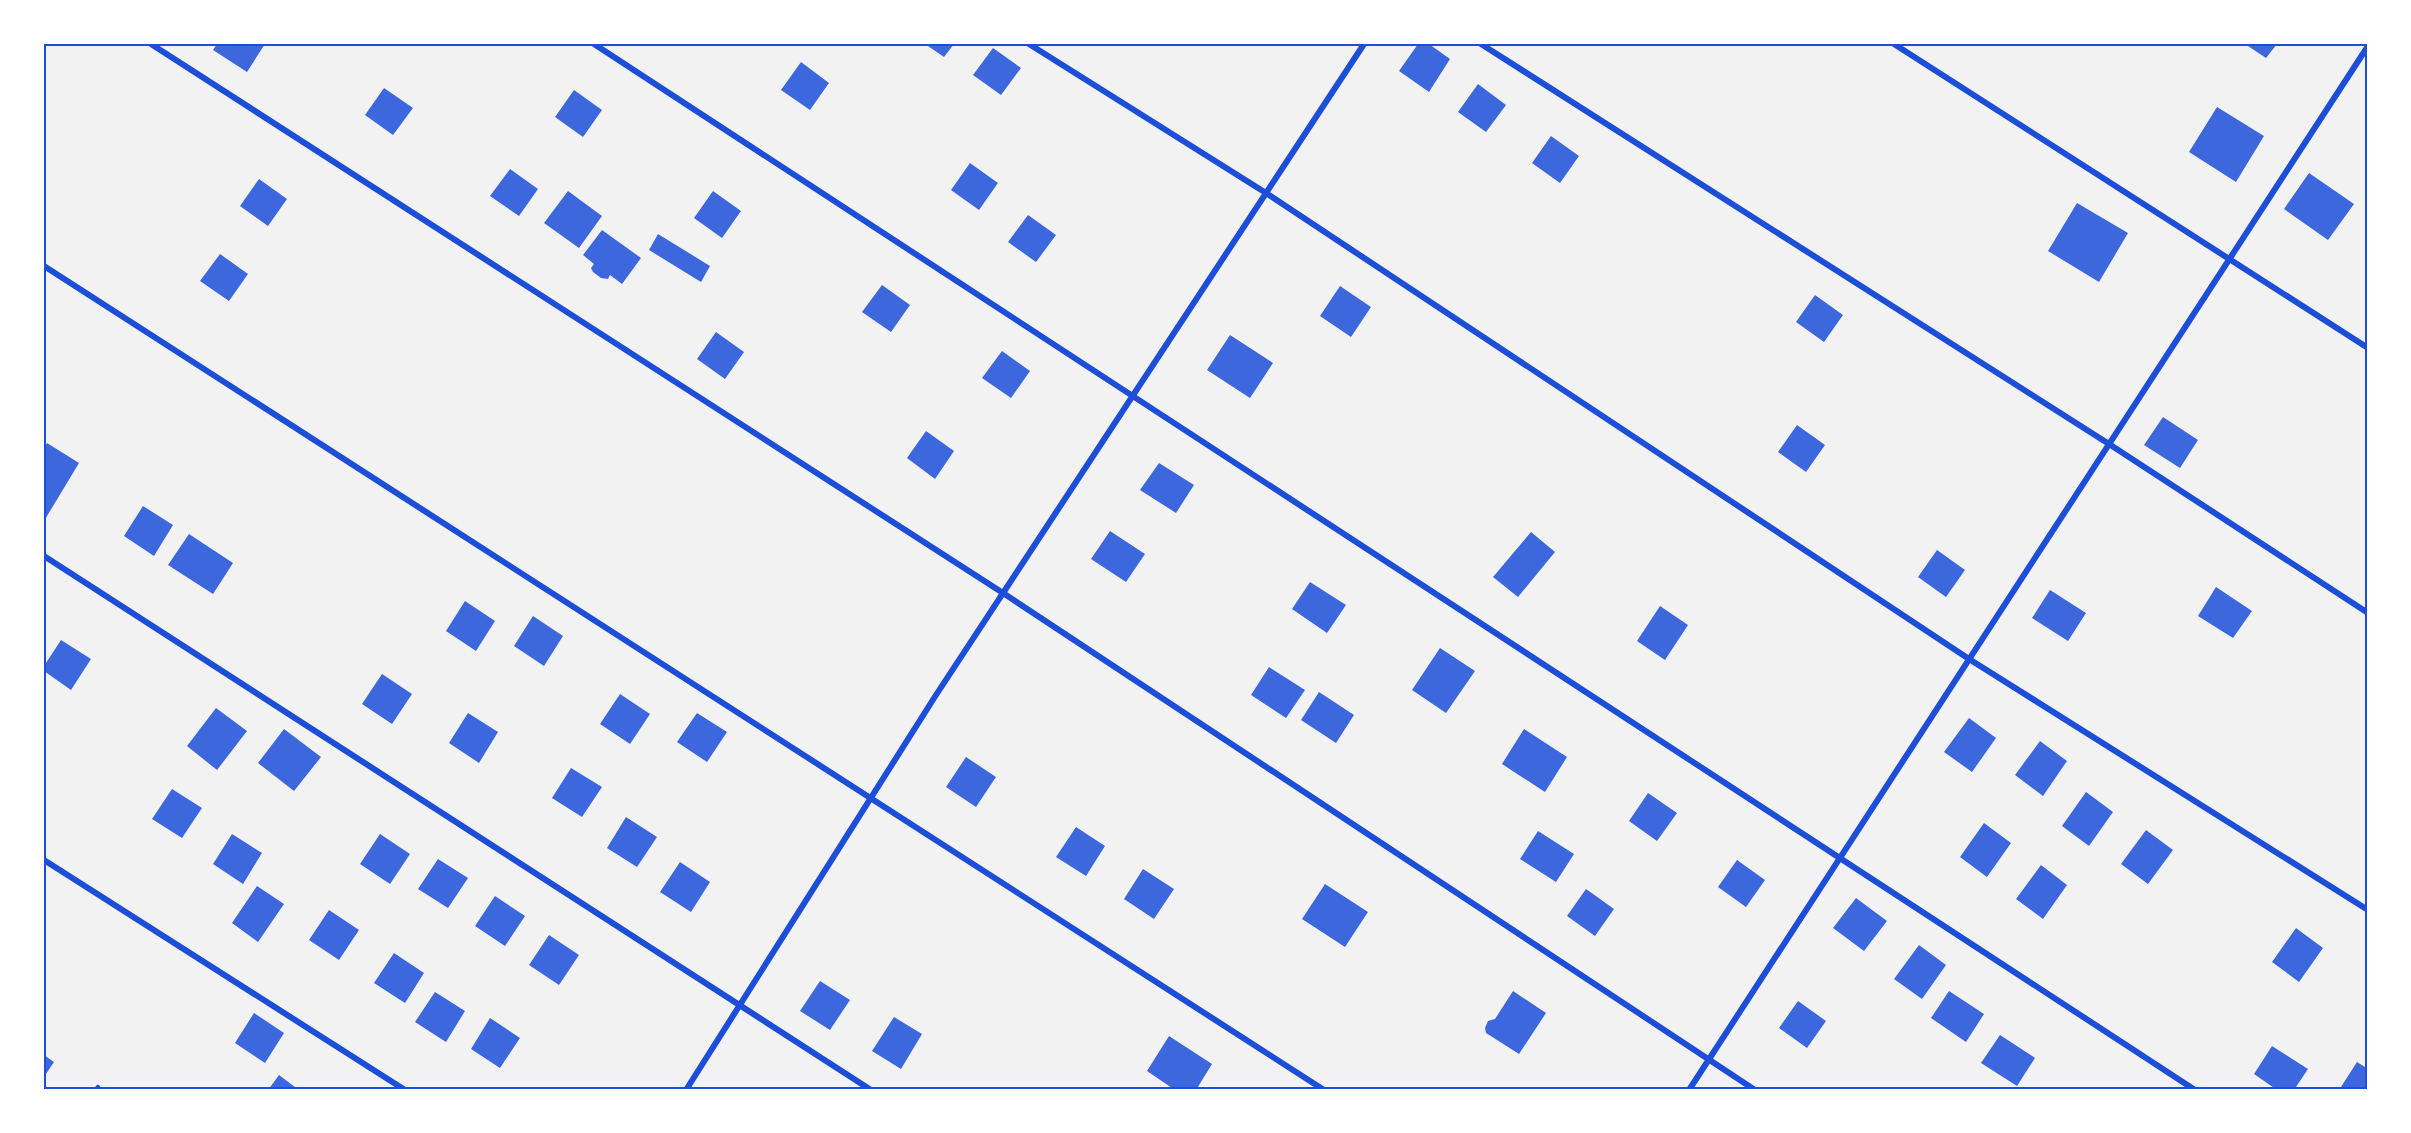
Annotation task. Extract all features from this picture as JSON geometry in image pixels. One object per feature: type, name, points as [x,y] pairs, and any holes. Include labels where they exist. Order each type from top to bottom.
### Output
[{"type":"street","points":[[152,44],[1003,593],[1755,1089]]},
{"type":"street","points":[[594,44],[2196,1089]]},
{"type":"street","points":[[1029,44],[1266,193],[1969,659],[2367,910]]},
{"type":"street","points":[[686,1089],[1003,593],[1364,44]]},
{"type":"street","points":[[1481,44],[2109,444],[2367,614]]},
{"type":"street","points":[[1894,44],[2367,348]]},
{"type":"street","points":[[1689,1089],[2367,45]]},
{"type":"street","points":[[44,266],[1324,1089]]},
{"type":"street","points":[[44,556],[871,1089]]},
{"type":"street","points":[[44,860],[405,1089]]},
{"type":"building","points":[[217,44],[265,44],[247,72],[213,50]]},
{"type":"building","points":[[925,44],[954,44],[944,57]]},
{"type":"building","points":[[1418,44],[1429,44],[1450,59],[1429,92],[1399,71]]},
{"type":"building","points":[[2245,44],[2277,44],[2266,58]]},
{"type":"building","points":[[993,48],[1021,68],[1001,95],[973,75]]},
{"type":"building","points":[[801,62],[829,83],[810,110],[781,90]]},
{"type":"building","points":[[1478,84],[1506,105],[1486,132],[1458,112]]},
{"type":"building","points":[[384,88],[413,108],[393,135],[365,115]]},
{"type":"building","points":[[574,90],[602,110],[583,137],[555,117]]},
{"type":"building","points":[[2217,107],[2264,136],[2236,182],[2189,152]]},
{"type":"building","points":[[1551,136],[1579,156],[1560,183],[1532,163]]},
{"type":"building","points":[[970,163],[998,183],[979,210],[951,190]]},
{"type":"building","points":[[510,169],[538,189],[519,216],[490,196]]},
{"type":"building","points":[[2309,173],[2354,204],[2328,240],[2284,209]]},
{"type":"building","points":[[259,179],[287,199],[268,226],[240,206]]},
{"type":"building","points":[[568,191],[602,216],[579,248],[544,223]]},
{"type":"building","points":[[713,191],[741,211],[722,238],[694,218]]},
{"type":"building","points":[[2077,203],[2128,233],[2099,282],[2048,251]]},
{"type":"building","points":[[1028,215],[1056,235],[1036,262],[1008,242]]},
{"type":"building","points":[[602,230],[641,258],[622,284],[610,275],[608,279],[601,278],[591,268],[594,264],[583,255]]},
{"type":"building","points":[[658,234],[710,266],[701,282],[649,250]]},
{"type":"building","points":[[220,254],[248,274],[229,301],[200,281]]},
{"type":"building","points":[[882,285],[910,305],[891,332],[862,312]]},
{"type":"building","points":[[1340,286],[1371,307],[1351,337],[1320,316]]},
{"type":"building","points":[[1815,295],[1843,315],[1824,342],[1796,322]]},
{"type":"building","points":[[716,332],[744,352],[725,379],[697,359]]},
{"type":"building","points":[[1230,335],[1273,363],[1250,398],[1207,370]]},
{"type":"building","points":[[1002,351],[1030,371],[1011,398],[982,378]]},
{"type":"building","points":[[2163,417],[2198,440],[2180,468],[2144,445]]},
{"type":"building","points":[[1797,425],[1825,445],[1806,472],[1778,452]]},
{"type":"building","points":[[926,431],[954,451],[935,479],[907,458]]},
{"type":"building","points":[[47,443],[79,463],[44,521],[44,448]]},
{"type":"building","points":[[1159,463],[1194,485],[1176,513],[1140,490]]},
{"type":"building","points":[[143,506],[173,525],[154,556],[124,536]]},
{"type":"building","points":[[1110,531],[1145,554],[1126,582],[1091,559]]},
{"type":"building","points":[[1531,532],[1555,552],[1518,597],[1493,577]]},
{"type":"building","points":[[189,534],[233,563],[213,594],[168,565]]},
{"type":"building","points":[[1937,550],[1965,570],[1946,597],[1918,577]]},
{"type":"building","points":[[1310,582],[1346,605],[1327,633],[1292,609]]},
{"type":"building","points":[[2216,587],[2252,611],[2233,638],[2198,616]]},
{"type":"building","points":[[2050,590],[2086,613],[2068,641],[2032,618]]},
{"type":"building","points":[[465,601],[495,621],[476,651],[446,631]]},
{"type":"building","points":[[1660,606],[1688,625],[1665,660],[1637,641]]},
{"type":"building","points":[[533,616],[563,636],[544,666],[514,646]]},
{"type":"building","points":[[61,640],[91,659],[71,690],[44,671],[44,666]]},
{"type":"building","points":[[1440,648],[1475,671],[1446,713],[1412,690]]},
{"type":"building","points":[[1269,667],[1305,690],[1286,718],[1251,695]]},
{"type":"building","points":[[382,674],[412,694],[392,724],[362,704]]},
{"type":"building","points":[[1319,692],[1354,715],[1336,743],[1301,720]]},
{"type":"building","points":[[620,694],[650,714],[630,744],[600,724]]},
{"type":"building","points":[[216,708],[247,731],[217,770],[187,746]]},
{"type":"building","points":[[468,713],[498,732],[479,763],[449,743]]},
{"type":"building","points":[[697,713],[727,732],[707,762],[677,742]]},
{"type":"building","points":[[1969,718],[1996,738],[1972,772],[1944,752]]},
{"type":"building","points":[[284,729],[321,757],[294,791],[258,763]]},
{"type":"building","points":[[1524,729],[1567,757],[1545,792],[1502,764]]},
{"type":"building","points":[[2040,741],[2067,761],[2043,796],[2015,775]]},
{"type":"building","points":[[966,757],[996,777],[976,807],[946,787]]},
{"type":"building","points":[[571,768],[602,787],[582,817],[552,798]]},
{"type":"building","points":[[172,789],[202,808],[182,838],[152,819]]},
{"type":"building","points":[[2086,792],[2113,812],[2089,846],[2062,826]]},
{"type":"building","points":[[1648,793],[1677,813],[1657,841],[1629,821]]},
{"type":"building","points":[[626,817],[657,837],[637,867],[607,848]]},
{"type":"building","points":[[1984,823],[2011,843],[1987,877],[1960,857]]},
{"type":"building","points":[[1076,827],[1105,846],[1086,876],[1056,857]]},
{"type":"building","points":[[2146,830],[2173,850],[2148,884],[2121,864]]},
{"type":"building","points":[[1538,831],[1574,854],[1556,882],[1520,859]]},
{"type":"building","points":[[232,834],[262,853],[243,884],[213,864]]},
{"type":"building","points":[[380,834],[410,854],[390,884],[360,864]]},
{"type":"building","points":[[438,859],[468,878],[448,908],[418,889]]},
{"type":"building","points":[[1737,860],[1765,880],[1746,907],[1718,887]]},
{"type":"building","points":[[680,862],[710,882],[691,912],[660,892]]},
{"type":"building","points":[[2041,865],[2067,885],[2043,919],[2016,899]]},
{"type":"building","points":[[1143,869],[1174,889],[1154,919],[1124,899]]},
{"type":"building","points":[[1325,884],[1368,912],[1345,947],[1302,919]]},
{"type":"building","points":[[257,886],[284,904],[258,942],[232,923]]},
{"type":"building","points":[[1586,889],[1614,909],[1595,936],[1567,916]]},
{"type":"building","points":[[495,896],[525,916],[505,946],[475,926]]},
{"type":"building","points":[[1856,898],[1887,921],[1864,951],[1833,928]]},
{"type":"building","points":[[329,910],[359,930],[339,960],[309,940]]},
{"type":"building","points":[[2296,928],[2323,948],[2299,982],[2272,962]]},
{"type":"building","points":[[549,935],[579,955],[559,985],[529,965]]},
{"type":"building","points":[[1919,945],[1946,965],[1922,999],[1894,979]]},
{"type":"building","points":[[394,953],[424,973],[405,1003],[374,983]]},
{"type":"building","points":[[820,981],[850,1000],[830,1030],[800,1011]]},
{"type":"building","points":[[1513,991],[1546,1013],[1519,1054],[1486,1033],[1485,1028],[1488,1021],[1495,1019]]},
{"type":"building","points":[[1949,991],[1984,1014],[1966,1042],[1931,1018]]},
{"type":"building","points":[[435,992],[465,1011],[446,1042],[415,1022]]},
{"type":"building","points":[[1798,1001],[1826,1021],[1807,1048],[1779,1028]]},
{"type":"building","points":[[254,1013],[284,1033],[265,1063],[235,1043]]},
{"type":"building","points":[[894,1017],[922,1034],[901,1069],[872,1051]]},
{"type":"building","points":[[490,1018],[520,1038],[500,1068],[471,1049]]},
{"type":"building","points":[[2000,1035],[2035,1058],[2017,1086],[1981,1063]]},
{"type":"building","points":[[1169,1036],[1212,1064],[1196,1090],[1175,1090],[1147,1071]]},
{"type":"building","points":[[2272,1046],[2308,1069],[2294,1090],[2277,1090],[2254,1074]]},
{"type":"building","points":[[44,1055],[54,1062],[44,1077]]},
{"type":"building","points":[[2357,1062],[2368,1069],[2368,1090],[2339,1090]]},
{"type":"building","points":[[279,1075],[299,1090],[268,1090]]}]
